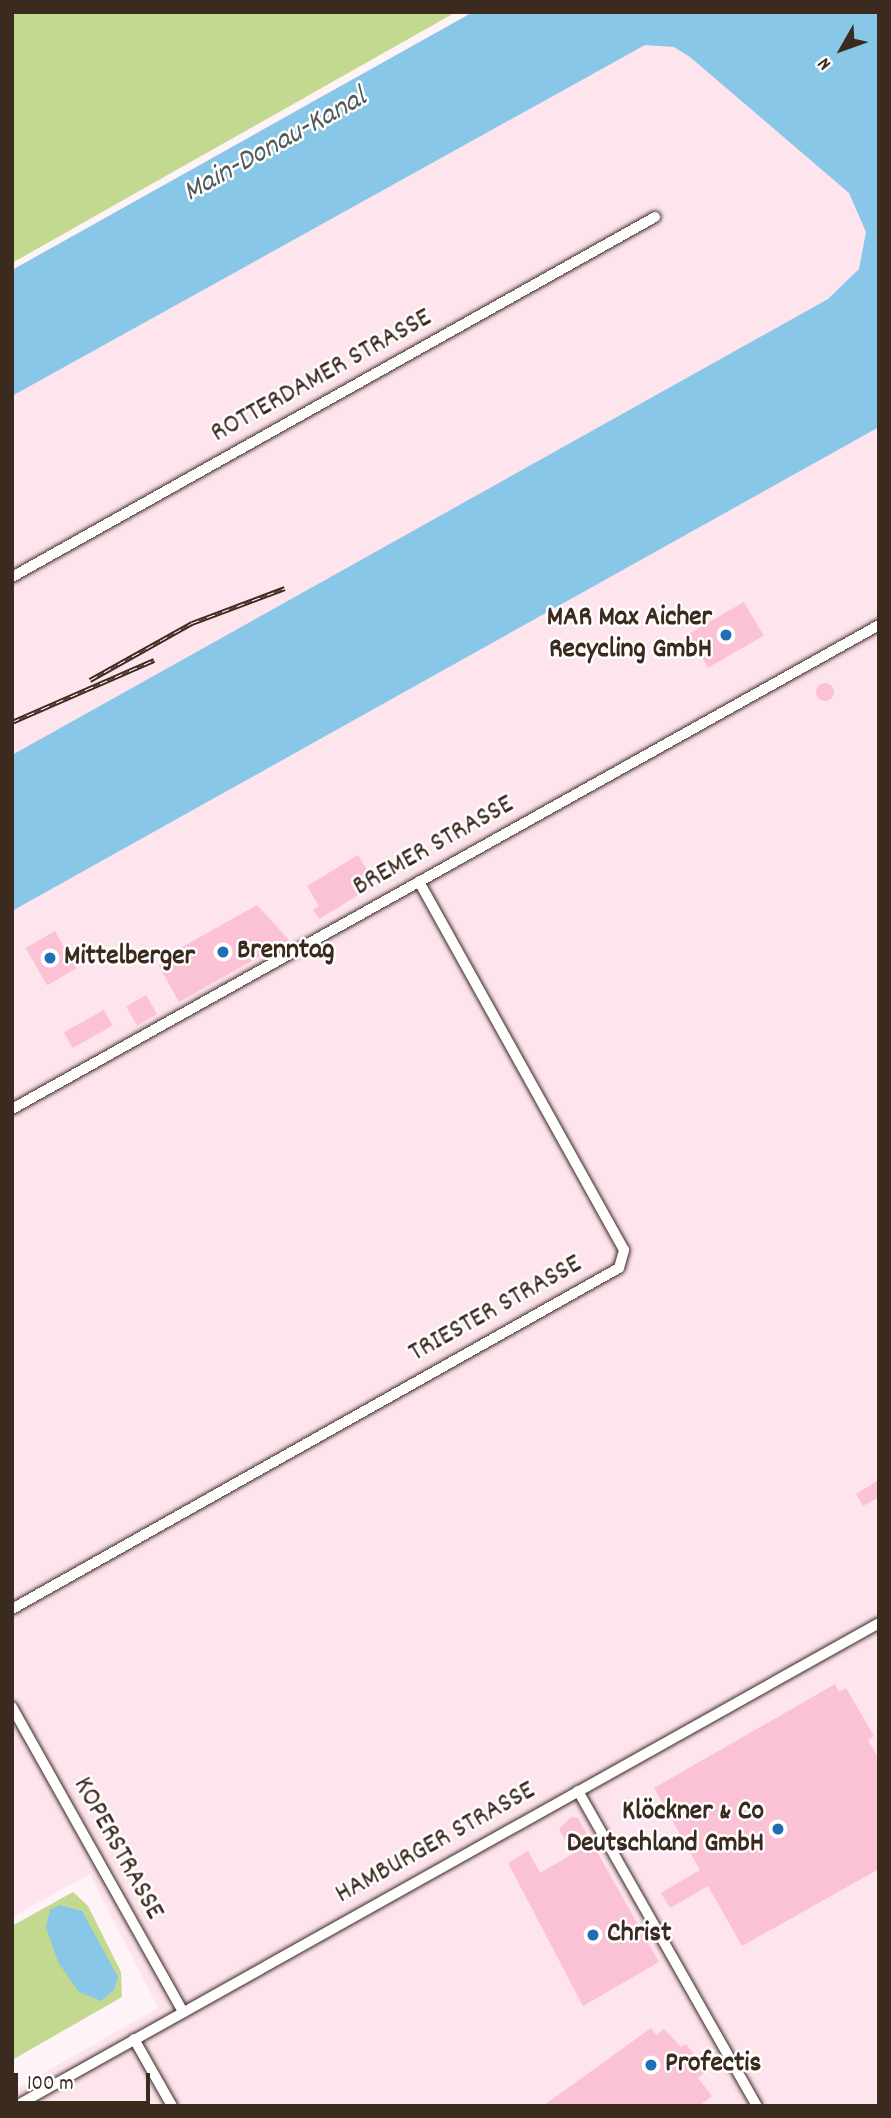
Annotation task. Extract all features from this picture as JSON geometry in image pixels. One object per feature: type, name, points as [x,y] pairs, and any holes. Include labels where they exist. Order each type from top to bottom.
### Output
[{"type":"street","name":"ROTTERDAMER STRASSE","points":[[12,578],[655,217]]},
{"type":"street","name":"BREMER STRASSE","points":[[12,1109],[879,625]]},
{"type":"street","name":"TRIESTER STRASSE","points":[[12,1609],[619,1268],[624,1250],[419,881]]},
{"type":"street","name":"HAMBURGER STRASSE","points":[[16,2106],[879,1623]]},
{"type":"street","name":"KOPERSTRASSE","points":[[12,1707],[183,2012]]},
{"type":"street","points":[[578,1791],[757,2106]]},
{"type":"street","points":[[134,2039],[172,2106]]},
{"type":"shaded area","points":[[692,12],[879,12],[879,2106],[12,2106],[12,2091],[158,2008],[90,1874],[12,1917],[12,396]]},
{"type":"green space","points":[[12,12],[456,12],[12,263]]},
{"type":"green space","points":[[73,1892],[88,1906],[121,1972],[122,1997],[12,2060],[12,1926]]},
{"type":"water","name":"Main-Donau-Kanal","points":[[473,12],[879,12],[879,427],[12,911],[12,755],[828,299],[859,269],[866,232],[849,193],[690,57],[674,47],[645,45],[12,396],[12,270]]},
{"type":"water","points":[[60,1905],[82,1911],[118,1977],[114,1990],[101,2001],[79,1992],[58,1962],[46,1927],[50,1910]]},
{"type":"building","name":"MAR Max Aicher Recycling GmbH","points":[[744,602],[764,636],[708,668],[689,634]]},
{"type":"building","points":[[825,683],[833,688],[834,692],[829,700],[825,701],[817,696],[816,692],[821,684]]},
{"type":"building","points":[[358,855],[371,877],[364,881],[368,889],[319,919],[313,910],[319,906],[307,886]]},
{"type":"building","name":"Brenntag","points":[[257,905],[289,940],[179,1002],[159,966],[179,954],[177,950]]},
{"type":"building","name":"Mittelberger","points":[[55,931],[76,968],[47,985],[26,948]]},
{"type":"building","points":[[146,995],[157,1014],[137,1026],[126,1006]]},
{"type":"building","points":[[104,1010],[113,1026],[72,1048],[64,1032]]},
{"type":"building","points":[[879,1480],[879,1497],[863,1506],[856,1494]]},
{"type":"building","name":"Klöckner & Co Deutschland GmbH","points":[[835,1684],[839,1692],[846,1688],[874,1736],[868,1740],[879,1759],[879,1869],[742,1946],[708,1886],[670,1908],[661,1893],[700,1870],[654,1788]]},
{"type":"building","name":"Christ","points":[[571,1817],[578,1818],[659,1962],[583,2006],[508,1863],[528,1851],[540,1873],[573,1854],[559,1829]]},
{"type":"building","name":"Profectis","points":[[651,2028],[656,2035],[664,2029],[681,2047],[686,2044],[707,2071],[698,2078],[712,2096],[699,2106],[543,2106]]},
{"type":"railway","points":[[90,680],[192,623],[285,588]]},
{"type":"railway","points":[[12,722],[154,660]]},
{"type":"place","name":"MAR Max Aicher Recycling GmbH","points":[[726,635]]},
{"type":"place","name":"Brenntag","points":[[223,952]]},
{"type":"place","name":"Mittelberger","points":[[50,958]]},
{"type":"place","name":"Klöckner & Co Deutschland GmbH","points":[[778,1829]]},
{"type":"place","name":"Christ","points":[[593,1935]]},
{"type":"place","name":"Profectis","points":[[651,2065]]}]
